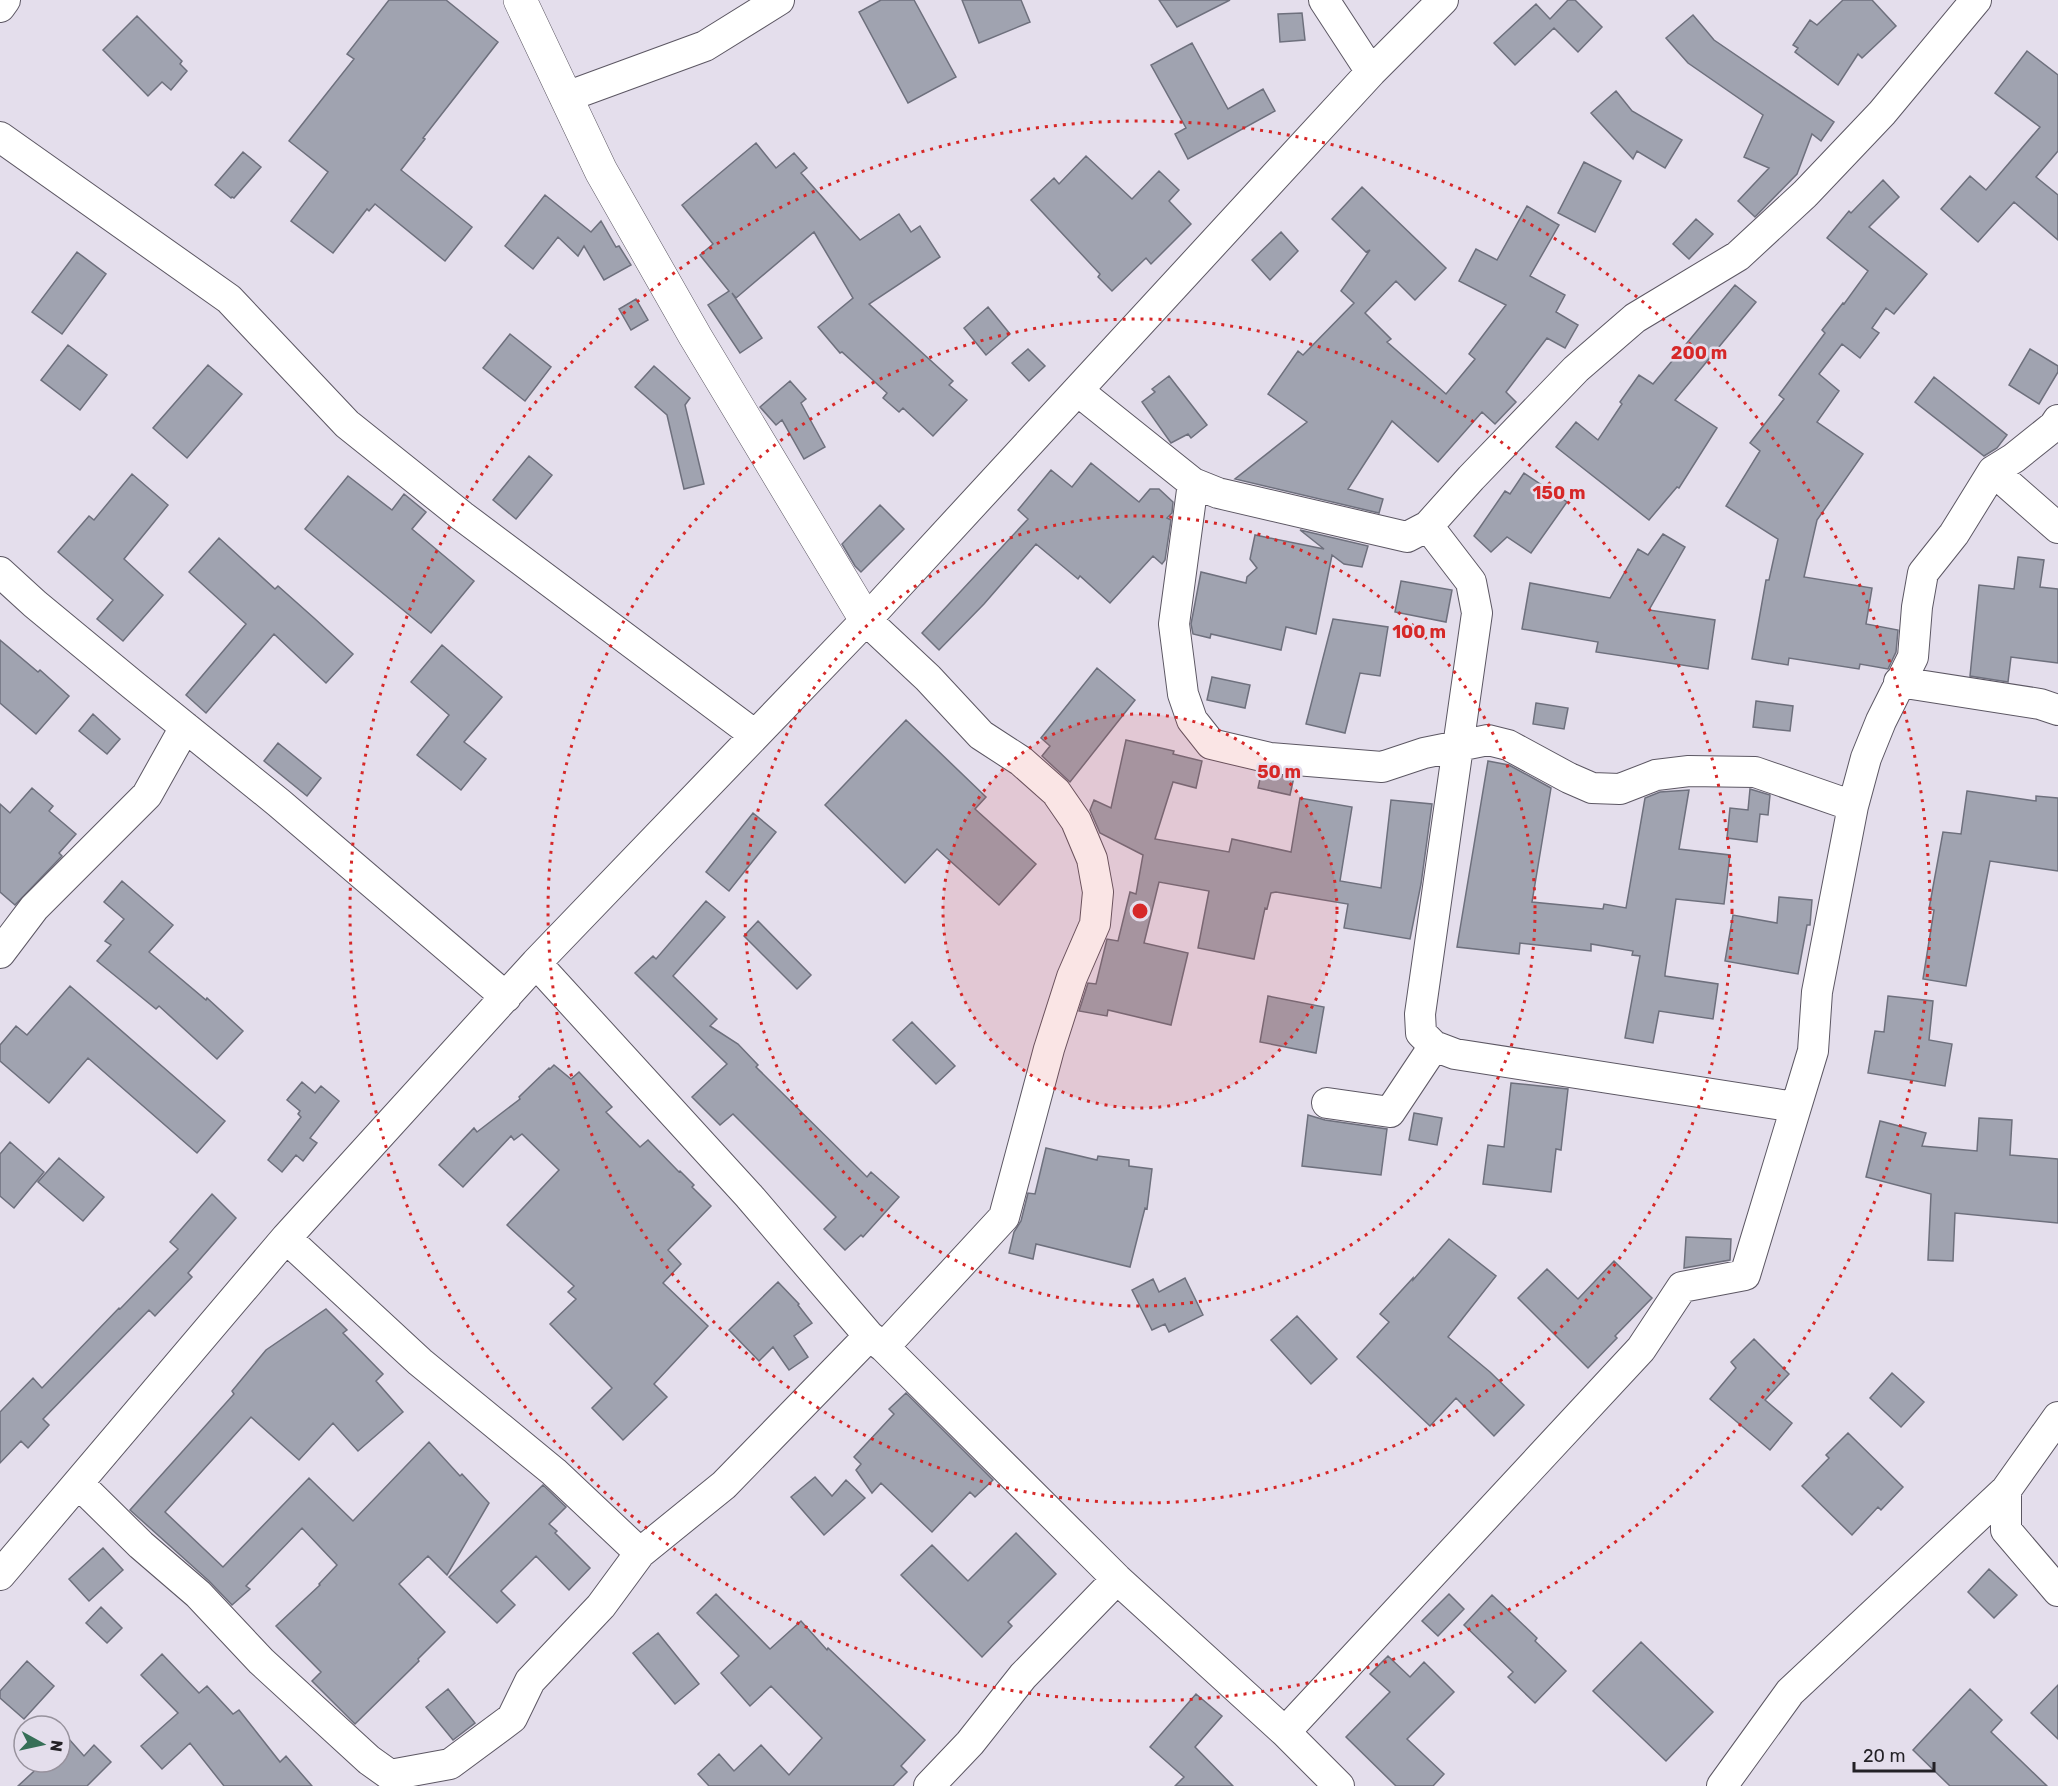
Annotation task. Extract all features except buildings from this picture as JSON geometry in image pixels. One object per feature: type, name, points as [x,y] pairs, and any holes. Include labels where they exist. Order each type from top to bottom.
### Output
[{"type":"street","points":[[0,6],[5,0]]},
{"type":"street","points":[[78,1483],[141,1545],[198,1594],[261,1661],[369,1760],[390,1775],[450,1764],[512,1718],[530,1681],[601,1606],[640,1553],[724,1485],[1004,1217],[1049,1049],[1072,977],[1095,924],[1098,892],[1092,859],[1076,821],[1056,792],[1021,761],[981,735],[928,678],[866,620],[624,213],[601,171],[520,0]]},
{"type":"street","points":[[566,97],[705,46],[779,0]]},
{"type":"street","points":[[1324,0],[1371,72]]},
{"type":"street","points":[[0,1575],[286,1238],[536,963],[866,620],[1371,72],[1443,0]]},
{"type":"street","points":[[1078,391],[1193,483],[1218,493],[1407,537],[1428,526],[1576,369],[1635,318],[1738,256],[1805,194],[1882,113],[1976,0]]},
{"type":"street","points":[[0,137],[229,299],[347,424],[462,516],[755,735]]},
{"type":"street","points":[[1285,1732],[1641,1349],[1682,1287],[1745,1275],[1813,1051],[1817,992],[1853,806],[1866,758],[1899,682],[1913,657],[1917,608],[1923,573],[1954,534],[1993,471],[2014,458],[2054,426],[2058,420]]},
{"type":"street","points":[[1993,471],[2058,528]]},
{"type":"street","points":[[1193,483],[1174,624],[1184,694],[1192,720],[1211,744],[1270,758],[1382,767],[1424,753],[1488,740],[1508,745],[1592,788],[1620,789],[1656,775],[1689,771],[1755,772],[1853,806]]},
{"type":"street","points":[[1428,526],[1471,582],[1477,613],[1460,746],[1420,1014],[1421,1034],[1434,1046],[1455,1054],[1795,1107]]},
{"type":"street","points":[[0,572],[44,611],[279,803],[506,997]]},
{"type":"street","points":[[1899,682],[2040,704],[2058,710]]},
{"type":"street","points":[[0,953],[34,908],[147,795],[185,727]]},
{"type":"street","points":[[536,963],[748,1196],[876,1342],[1117,1578],[1285,1732],[1339,1786]]},
{"type":"street","points":[[1327,1103],[1390,1112],[1434,1046]]},
{"type":"street","points":[[286,1238],[420,1362],[554,1472],[640,1553]]},
{"type":"street","points":[[1722,1786],[1790,1692],[2006,1490],[2058,1417]]},
{"type":"street","points":[[2006,1490],[2006,1530],[2058,1591]]},
{"type":"street","points":[[929,1786],[969,1743],[1023,1676],[1117,1578]]}]
